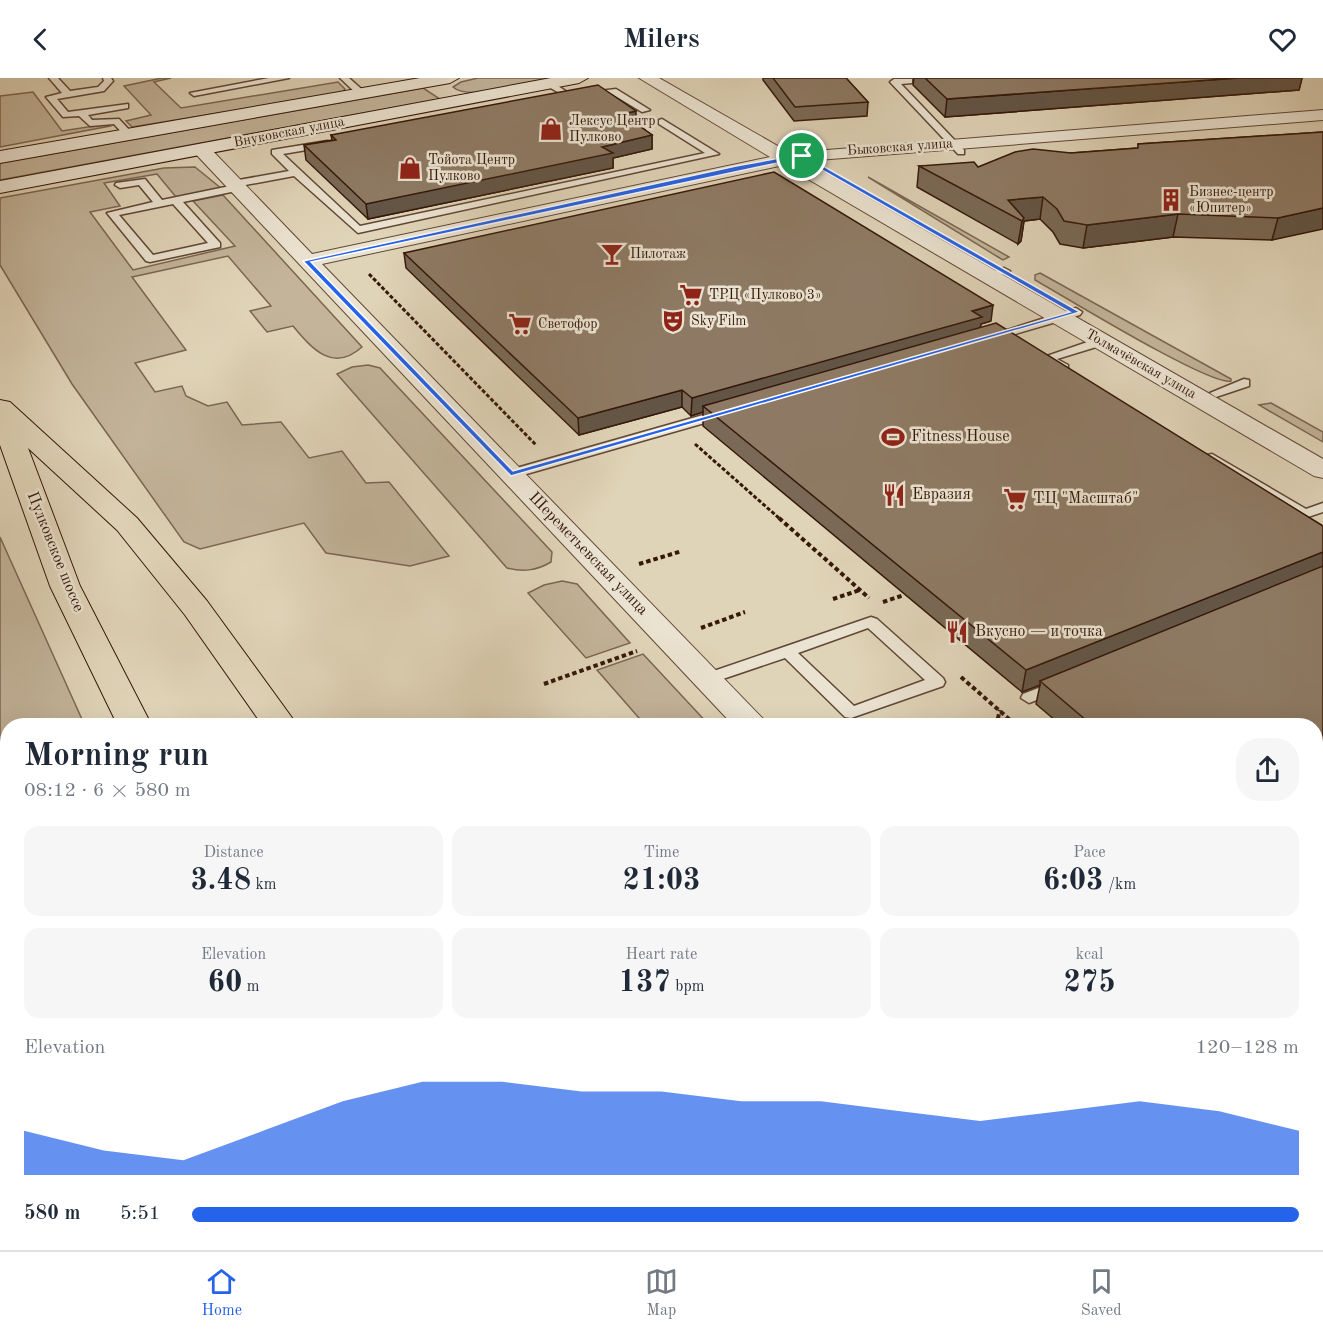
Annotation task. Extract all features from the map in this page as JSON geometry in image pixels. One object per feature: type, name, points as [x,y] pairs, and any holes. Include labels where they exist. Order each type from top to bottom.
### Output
[{"type":"main road","name":"Пулковское шоссе","points":[[0,408],[65,586],[131,718]]},
{"type":"main road","points":[[0,408],[127,524],[195,608],[275,718]]},
{"type":"street","name":"Внуковская улица","points":[[0,157],[452,78]]},
{"type":"street","points":[[452,78],[441,82],[442,89],[458,94],[483,96]]},
{"type":"street","name":"Толмачёвская улица","points":[[647,78],[802,161]]},
{"type":"street","name":"Толмачёвская улица","points":[[667,78],[802,161],[1068,315],[1216,393],[1323,453]]},
{"type":"street","name":"Внуковская улица","points":[[0,187],[549,83],[580,87]]},
{"type":"street","name":"Быковская улица","points":[[311,265],[802,161],[1323,115]]},
{"type":"street","name":"Быковская улица","points":[[956,148],[1323,125]]},
{"type":"street","name":"Шереметьевская улица","points":[[200,149],[745,718]]},
{"type":"street","name":"Толмачёвская улица","points":[[1068,315],[1102,341],[1323,470]]},
{"type":"lane","points":[[53,78],[69,94]]},
{"type":"lane","points":[[235,78],[193,89],[285,78]]},
{"type":"lane","points":[[344,78],[362,94]]},
{"type":"lane","points":[[111,79],[101,89],[51,97],[66,116],[125,106]]},
{"type":"lane","points":[[909,81],[894,82],[956,148]]},
{"type":"lane","points":[[562,100],[580,87],[613,91],[645,110]]},
{"type":"lane","points":[[81,113],[90,123],[116,121],[128,134]]},
{"type":"lane","points":[[340,141],[275,152],[358,230],[714,154],[662,122]]},
{"type":"lane","points":[[176,201],[216,245],[150,260],[112,213],[176,201],[297,172]]},
{"type":"lane","points":[[120,185],[141,182],[160,204]]},
{"type":"lane","points":[[973,342],[1068,315]]},
{"type":"lane","points":[[1077,376],[1047,358],[1102,341]]},
{"type":"lane","points":[[1216,393],[1244,383]]},
{"type":"lane","points":[[511,474],[738,409]]},
{"type":"lane","points":[[1196,448],[1305,514],[1323,507]]},
{"type":"lane","points":[[708,679],[787,651],[871,622],[937,682],[851,713],[787,651]]},
{"type":"lane","points":[[1029,698],[1073,680]]},
{"type":"path","points":[[366,271],[553,462]]},
{"type":"path","points":[[675,427],[876,604],[904,594]]},
{"type":"path","points":[[607,574],[682,551]]},
{"type":"path","points":[[833,600],[860,590]]},
{"type":"path","points":[[544,684],[646,648]]},
{"type":"path","points":[[955,672],[1008,718]]},
{"type":"shaded area","points":[[171,78],[154,82],[181,108],[338,82],[345,89],[342,93],[132,127],[126,121],[151,115],[124,86]]},
{"type":"shaded area","points":[[478,78],[560,78],[488,92],[461,91],[453,87],[461,82]]},
{"type":"shaded area","points":[[423,88],[440,99],[0,180],[0,163]]},
{"type":"shaded area","points":[[33,92],[62,131],[107,124],[110,126],[0,147],[0,96]]},
{"type":"shaded area","points":[[195,167],[222,189],[176,197],[157,174],[104,183],[120,206],[90,212],[133,270],[235,246],[193,201],[223,195],[362,347],[351,355],[332,358],[316,350],[293,326],[267,332],[250,311],[271,306],[228,256],[132,277],[186,350],[135,363],[155,392],[182,386],[186,396],[208,406],[227,402],[242,425],[281,422],[309,458],[342,451],[366,483],[389,482],[449,556],[410,566],[326,553],[304,523],[200,549],[184,542],[72,384],[0,265],[0,198],[164,168]]},
{"type":"shaded area","points":[[868,177],[1009,257],[1003,260]]},
{"type":"shaded area","points":[[1040,273],[1231,381],[1218,379],[1167,356],[1035,280],[1035,275]]},
{"type":"shaded area","points":[[368,365],[380,368],[552,552],[551,562],[529,570],[507,568],[337,374],[352,367]]},
{"type":"shaded area","points":[[1271,403],[1323,432],[1323,442],[1259,405]]},
{"type":"shaded area","points":[[0,537],[81,718],[0,718]]},
{"type":"shaded area","points":[[562,581],[577,584],[630,643],[586,658],[528,593],[544,585]]},
{"type":"shaded area","points":[[643,654],[703,718],[639,718],[597,670]]},
{"type":"building","points":[[773,78],[846,78],[868,102],[795,107]]},
{"type":"building","points":[[925,78],[1238,78],[947,99]]},
{"type":"building","points":[[598,85],[636,111],[623,114],[652,135],[602,147],[613,153],[366,204],[304,145],[336,140],[331,135]]},
{"type":"building","points":[[1323,132],[1323,208],[1278,218],[1178,214],[1087,225],[1064,221],[1057,209],[1043,197],[1008,200],[1024,218],[1022,221],[919,166],[974,162],[978,167],[1015,152],[1033,149],[1071,153],[1138,148],[1138,144]]},
{"type":"building","name":"ТРЦ «Пулково 3»","points":[[774,172],[993,305],[972,311],[982,317],[692,398],[682,390],[578,418],[404,253]]},
{"type":"building","name":"ТЦ \"Масштаб\"","points":[[996,323],[1323,526],[1323,552],[1026,670],[703,406]]},
{"type":"building","points":[[1323,566],[1323,718],[1084,718],[1040,681]]},
{"type":"place","name":"Лексус Центр Пулково","points":[[551,129]]},
{"type":"place","name":"Тойота Центр Пулково","points":[[410,168]]},
{"type":"place","name":"Бизнес-центр «Юпитер»","points":[[1171,200]]},
{"type":"place","name":"Пилотаж","points":[[612,254]]},
{"type":"place","name":"ТРЦ «Пулково 3»","points":[[691,295]]},
{"type":"place","name":"Sky Film","points":[[673,321]]},
{"type":"place","name":"Светофор","points":[[520,324]]},
{"type":"place","name":"Fitness House","points":[[893,437]]},
{"type":"place","name":"Евразия","points":[[894,495]]},
{"type":"place","name":"ТЦ \"Масштаб\"","points":[[1015,499]]},
{"type":"place","name":"Вкусно — и точка","points":[[957,632]]},
{"type":"route","points":[[802,156],[1076,312],[511,474],[307,261],[736,168],[802,156]]}]
